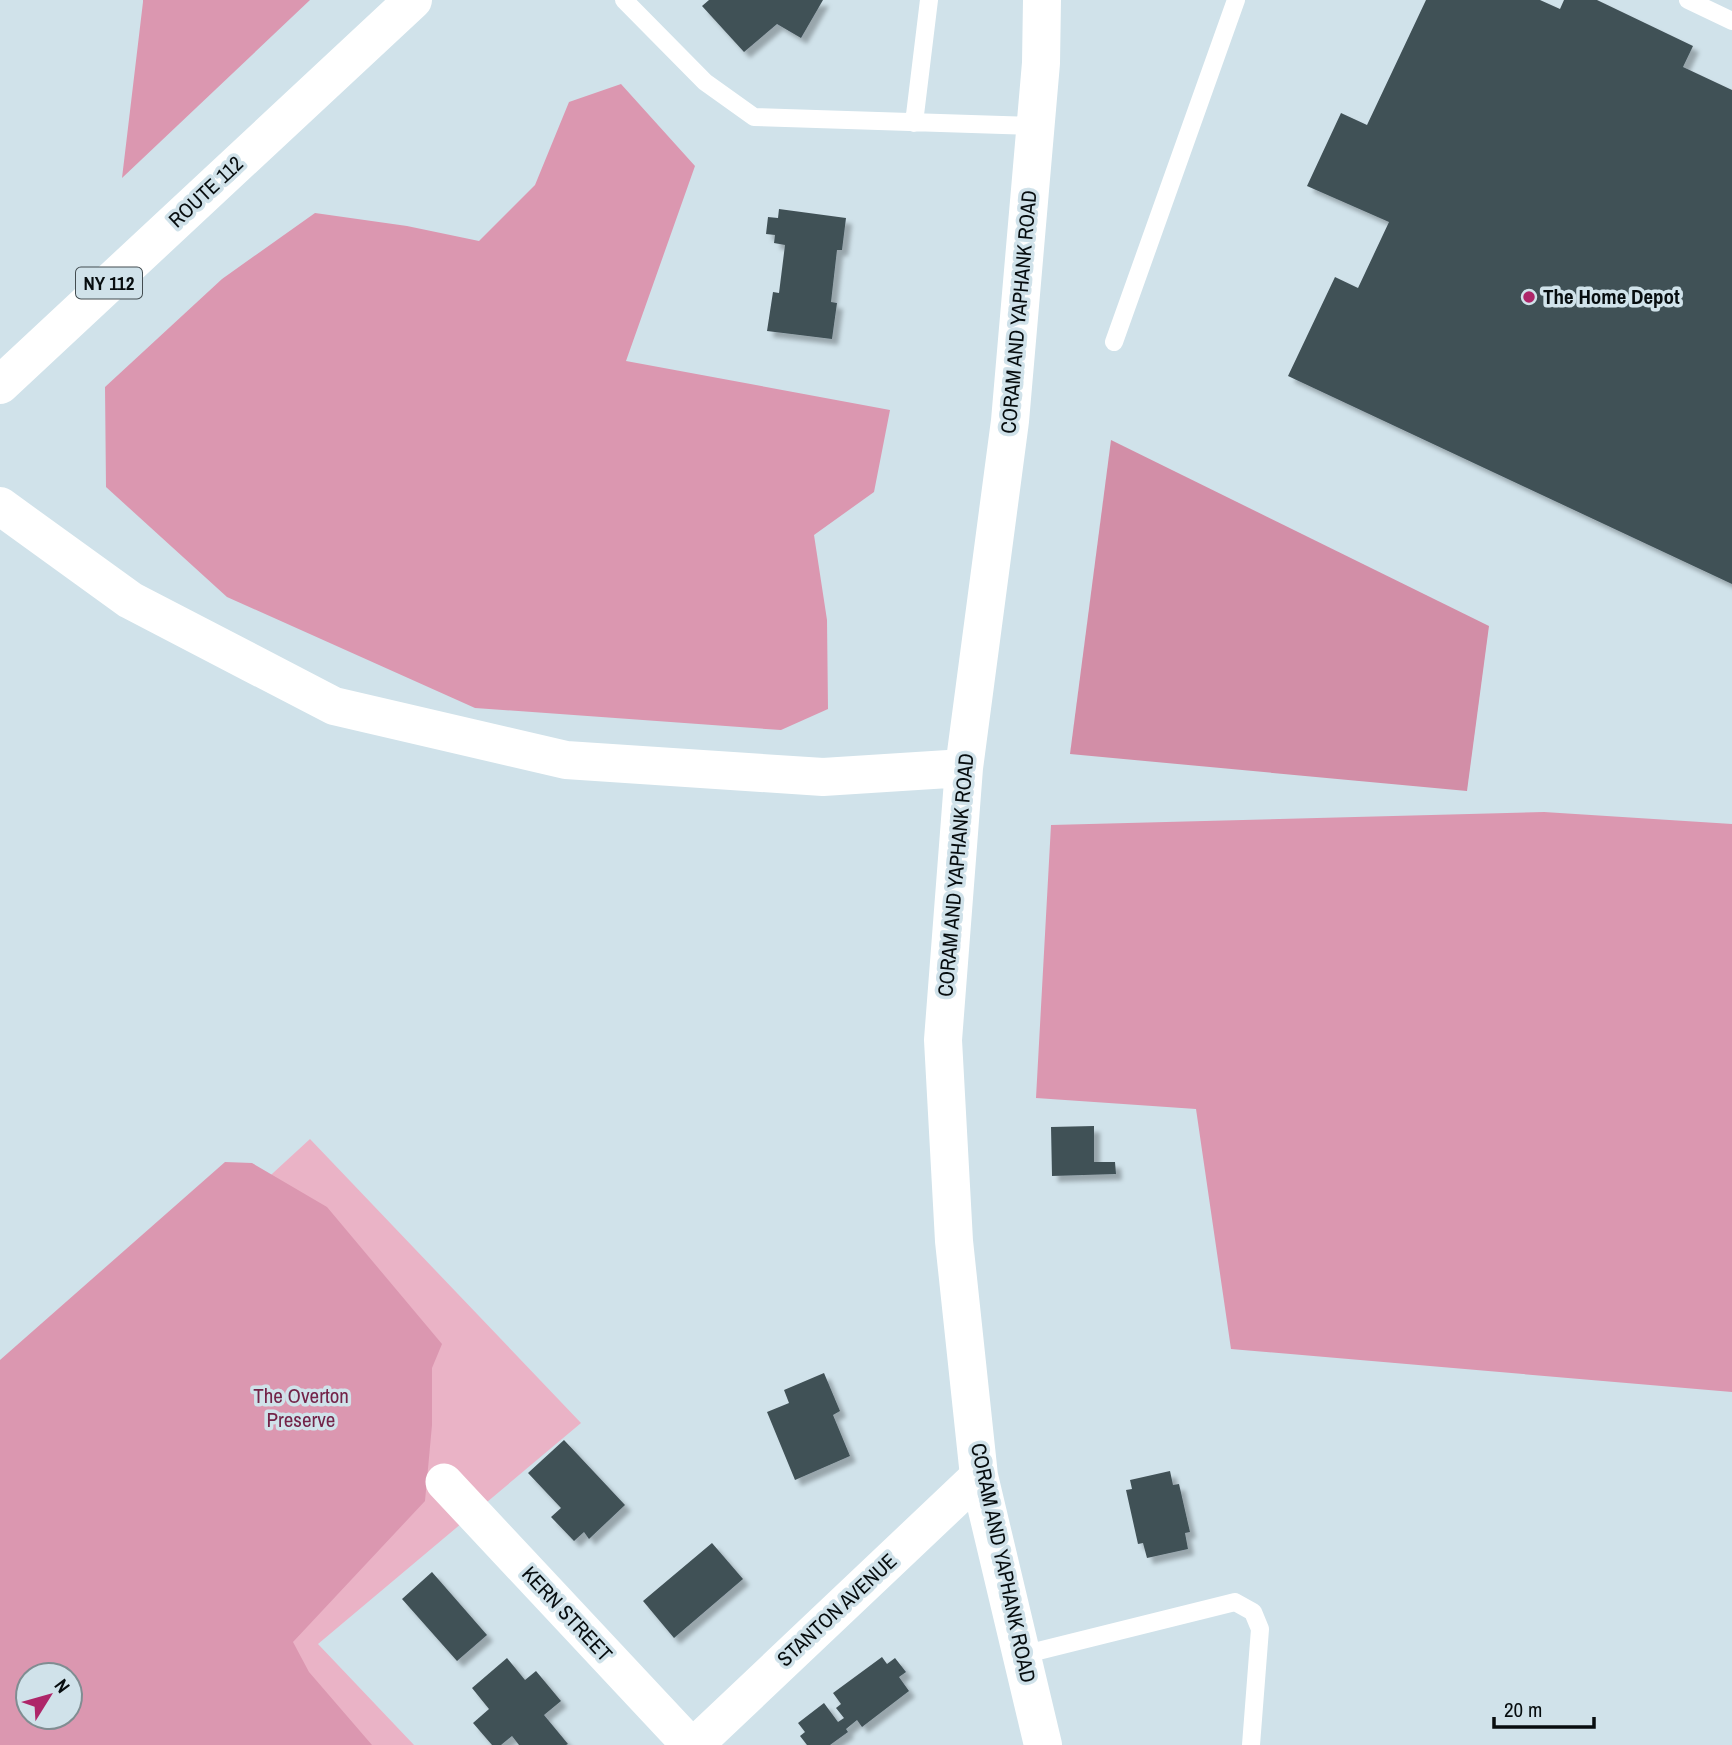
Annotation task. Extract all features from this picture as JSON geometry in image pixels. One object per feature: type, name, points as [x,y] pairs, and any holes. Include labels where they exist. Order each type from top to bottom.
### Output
[{"type":"main road","name":"ROUTE 112","points":[[0,385],[413,0]]},
{"type":"main road","name":"CORAM AND YAPHANK ROAD","points":[[1042,0],[1041,63],[1010,421],[964,768],[943,1040],[954,1241],[979,1476],[1042,1745]]},
{"type":"main road","points":[[0,506],[130,600],[334,706],[566,760],[823,778],[964,768]]},
{"type":"street","name":"STANTON AVENUE","points":[[695,1745],[979,1476]]},
{"type":"street","name":"KERN STREET","points":[[444,1482],[690,1745]]},
{"type":"lane","points":[[624,0],[705,82],[754,117],[1035,126]]},
{"type":"lane","points":[[914,122],[929,0]]},
{"type":"lane","points":[[1114,342],[1236,0]]},
{"type":"lane","points":[[1688,0],[1732,21]]},
{"type":"lane","points":[[1021,1655],[1235,1602],[1253,1612],[1260,1629],[1251,1745]]},
{"type":"green space","points":[[310,0],[122,178],[143,2]]},
{"type":"green space","points":[[621,84],[695,166],[626,361],[890,410],[874,492],[814,535],[827,620],[828,709],[781,730],[475,708],[227,597],[106,487],[105,387],[222,279],[315,213],[407,226],[479,241],[535,185],[569,102]]},
{"type":"green space","points":[[1544,812],[1732,824],[1732,1392],[1231,1349],[1196,1109],[1036,1098],[1051,825]]},
{"type":"green space","name":"The Overton Preserve","points":[[310,1139],[581,1423],[318,1644],[414,1745],[0,1745],[0,1424]]},
{"type":"green space","name":"The Overton Preserve","points":[[225,1162],[252,1163],[327,1207],[442,1344],[432,1368],[432,1425],[425,1501],[293,1642],[309,1672],[372,1745],[0,1745],[0,1360]]},
{"type":"shaded area","points":[[1111,440],[1489,626],[1467,791],[1070,754]]},
{"type":"building","points":[[709,0],[823,0],[801,38],[777,24],[744,52],[702,6]]},
{"type":"building","name":"The Home Depot","points":[[1426,0],[1540,0],[1560,9],[1564,0],[1597,0],[1693,46],[1683,67],[1732,90],[1732,584],[1288,376],[1335,277],[1358,288],[1389,222],[1307,186],[1341,113],[1367,125]]},
{"type":"building","points":[[779,209],[846,218],[842,250],[837,250],[831,302],[837,303],[832,339],[767,331],[773,292],[779,293],[785,245],[774,243],[775,235],[766,234],[768,217],[778,218]]},
{"type":"building","points":[[1094,1126],[1094,1162],[1115,1162],[1116,1174],[1052,1176],[1051,1127]]},
{"type":"building","points":[[824,1373],[840,1411],[833,1415],[850,1456],[795,1480],[767,1412],[789,1403],[784,1390]]},
{"type":"building","points":[[564,1440],[625,1505],[589,1539],[584,1532],[574,1541],[551,1517],[561,1508],[528,1473]]},
{"type":"building","points":[[1170,1471],[1173,1485],[1179,1484],[1190,1532],[1185,1533],[1188,1549],[1147,1558],[1143,1543],[1138,1544],[1126,1490],[1132,1489],[1130,1480]]},
{"type":"building","points":[[712,1543],[743,1579],[674,1638],[643,1601]]},
{"type":"building","points":[[432,1572],[487,1635],[457,1661],[402,1599]]},
{"type":"building","points":[[882,1657],[887,1664],[895,1658],[906,1672],[899,1677],[909,1691],[862,1727],[857,1720],[846,1729],[848,1732],[830,1745],[807,1745],[800,1736],[805,1732],[798,1723],[824,1703],[838,1722],[844,1718],[836,1708],[841,1704],[833,1693]]},
{"type":"building","points":[[507,1658],[525,1680],[536,1671],[561,1701],[544,1715],[568,1744],[519,1745],[512,1736],[501,1745],[492,1745],[473,1723],[489,1709],[472,1688]]},
{"type":"place","name":"The Home Depot","points":[[1529,297]]}]
